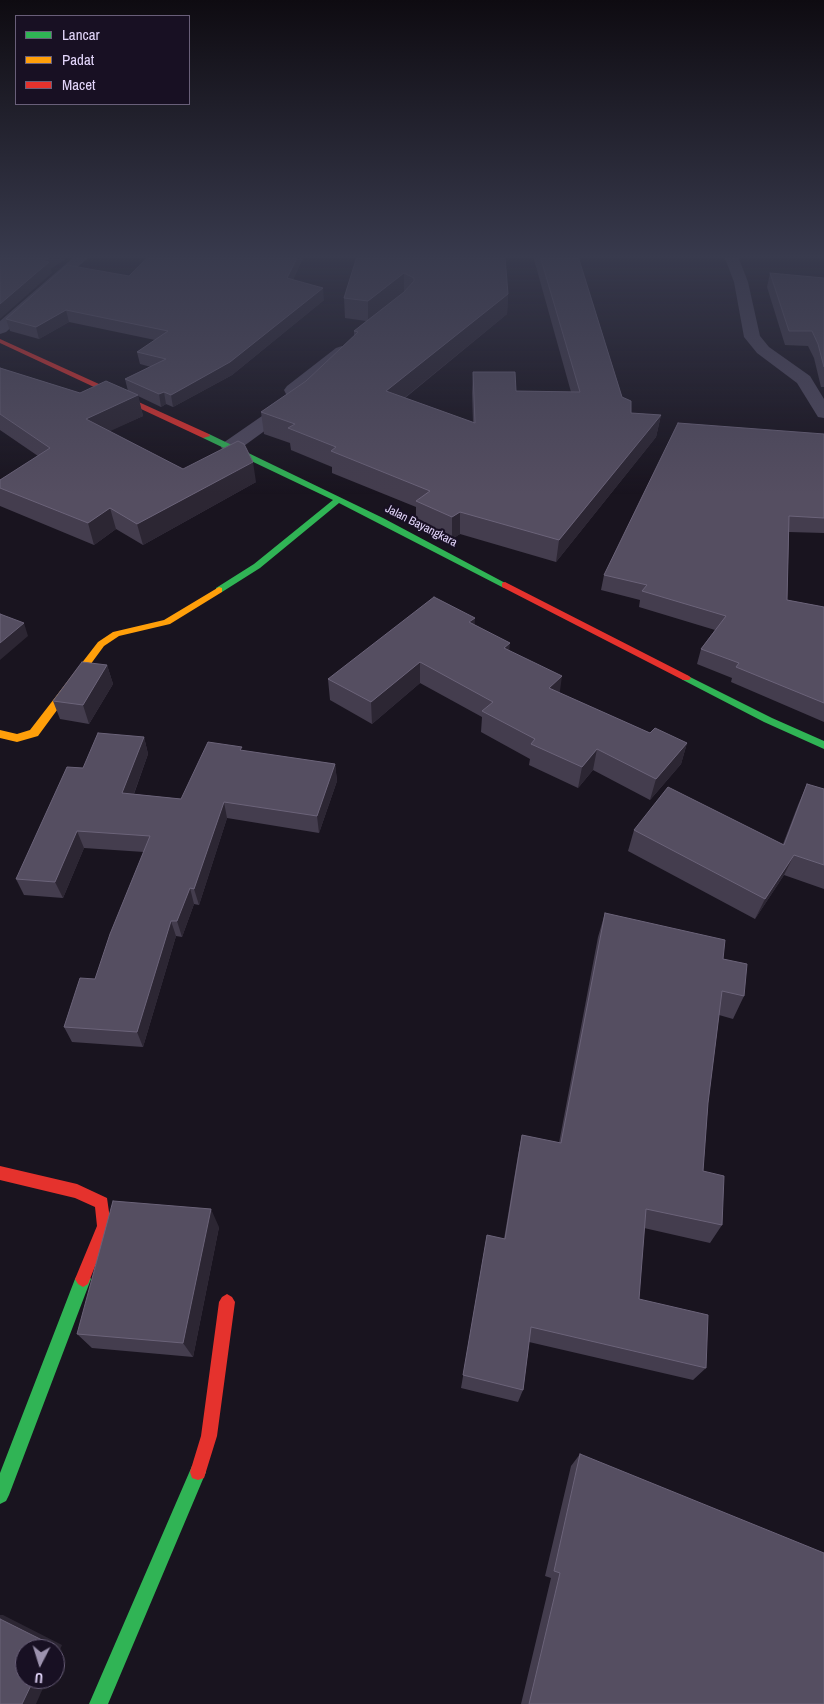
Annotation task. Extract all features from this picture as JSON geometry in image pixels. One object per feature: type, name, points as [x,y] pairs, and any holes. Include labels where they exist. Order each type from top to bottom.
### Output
[{"type":"main road","name":"Jalan Bayangkara","points":[[0,341],[230,447],[338,500],[768,720],[824,745]]},
{"type":"main road","points":[[0,734],[17,738],[34,733],[101,644],[116,634],[167,622],[257,566],[338,500]]},
{"type":"main road","points":[[0,1173],[77,1191],[102,1202],[104,1226],[0,1495]]},
{"type":"main road","points":[[98,1704],[196,1478],[209,1436],[227,1302]]},
{"type":"street","points":[[752,336],[763,350],[804,380],[824,413]]},
{"type":"street","points":[[230,447],[297,399],[293,390],[353,342]]},
{"type":"building","points":[[161,336],[263,336],[230,362],[171,395],[164,392],[159,394],[125,379],[166,359],[137,352]]},
{"type":"building","points":[[354,336],[456,336],[386,391],[475,423],[473,372],[515,372],[516,391],[580,392],[563,336],[603,336],[622,397],[631,401],[631,413],[661,415],[559,540],[460,512],[452,517],[416,501],[430,491],[331,451],[336,447],[288,428],[295,424],[261,412],[306,381]]},
{"type":"building","points":[[814,336],[824,336],[824,367]]},
{"type":"building","points":[[0,368],[80,393],[106,381],[138,395],[86,419],[183,469],[238,441],[244,444],[253,462],[137,524],[110,508],[88,523],[0,488],[0,480],[50,448],[0,414]]},
{"type":"building","points":[[678,423],[824,434],[824,518],[789,516],[787,600],[824,607],[824,703],[736,667],[739,663],[701,649],[726,616],[642,591],[647,585],[604,575]]},
{"type":"building","points":[[434,597],[475,618],[469,622],[510,643],[504,648],[562,676],[549,688],[650,733],[655,728],[687,743],[656,779],[597,749],[582,767],[531,744],[535,739],[482,711],[493,702],[420,662],[371,702],[328,679]]},
{"type":"building","points":[[0,614],[24,623],[0,643]]},
{"type":"building","points":[[82,662],[107,665],[83,705],[53,701]]},
{"type":"building","points":[[98,733],[144,737],[122,793],[181,799],[208,742],[242,747],[240,750],[335,764],[317,816],[224,802],[194,889],[190,888],[177,921],[171,921],[137,1032],[64,1027],[80,978],[95,979],[110,934],[150,836],[77,831],[55,882],[16,879],[67,767],[83,768]]},
{"type":"building","points":[[807,784],[824,789],[824,865],[794,855],[765,899],[634,830],[668,787],[784,845]]},
{"type":"building","points":[[605,913],[725,940],[723,959],[747,964],[744,996],[722,991],[708,1103],[703,1171],[724,1176],[722,1225],[646,1209],[639,1299],[708,1315],[706,1368],[531,1327],[523,1390],[463,1375],[487,1235],[505,1239],[522,1135],[561,1143]]},
{"type":"building","points":[[113,1201],[211,1209],[183,1343],[77,1334]]},
{"type":"building","points":[[580,1454],[824,1553],[824,1704],[529,1704],[560,1573],[554,1571]]},
{"type":"building","points":[[0,1619],[40,1639],[15,1639],[15,1689],[29,1689],[22,1704],[0,1704]]},
{"type":"traffic: fast","points":[[206,436],[380,520],[505,585]]},
{"type":"traffic: fast","points":[[219,590],[257,566],[338,500]]},
{"type":"traffic: fast","points":[[686,678],[768,720],[824,745]]},
{"type":"traffic: fast","points":[[0,1495],[83,1279]]},
{"type":"traffic: fast","points":[[98,1704],[198,1472]]},
{"type":"traffic: slow","points":[[0,734],[17,738],[34,733],[101,644],[116,634],[167,622],[219,590]]},
{"type":"traffic: jam","points":[[0,341],[206,436]]},
{"type":"traffic: jam","points":[[505,585],[686,678]]},
{"type":"traffic: jam","points":[[0,1173],[77,1191],[102,1203],[104,1226],[83,1279]]},
{"type":"traffic: jam","points":[[198,1472],[209,1436],[227,1302]]}]
